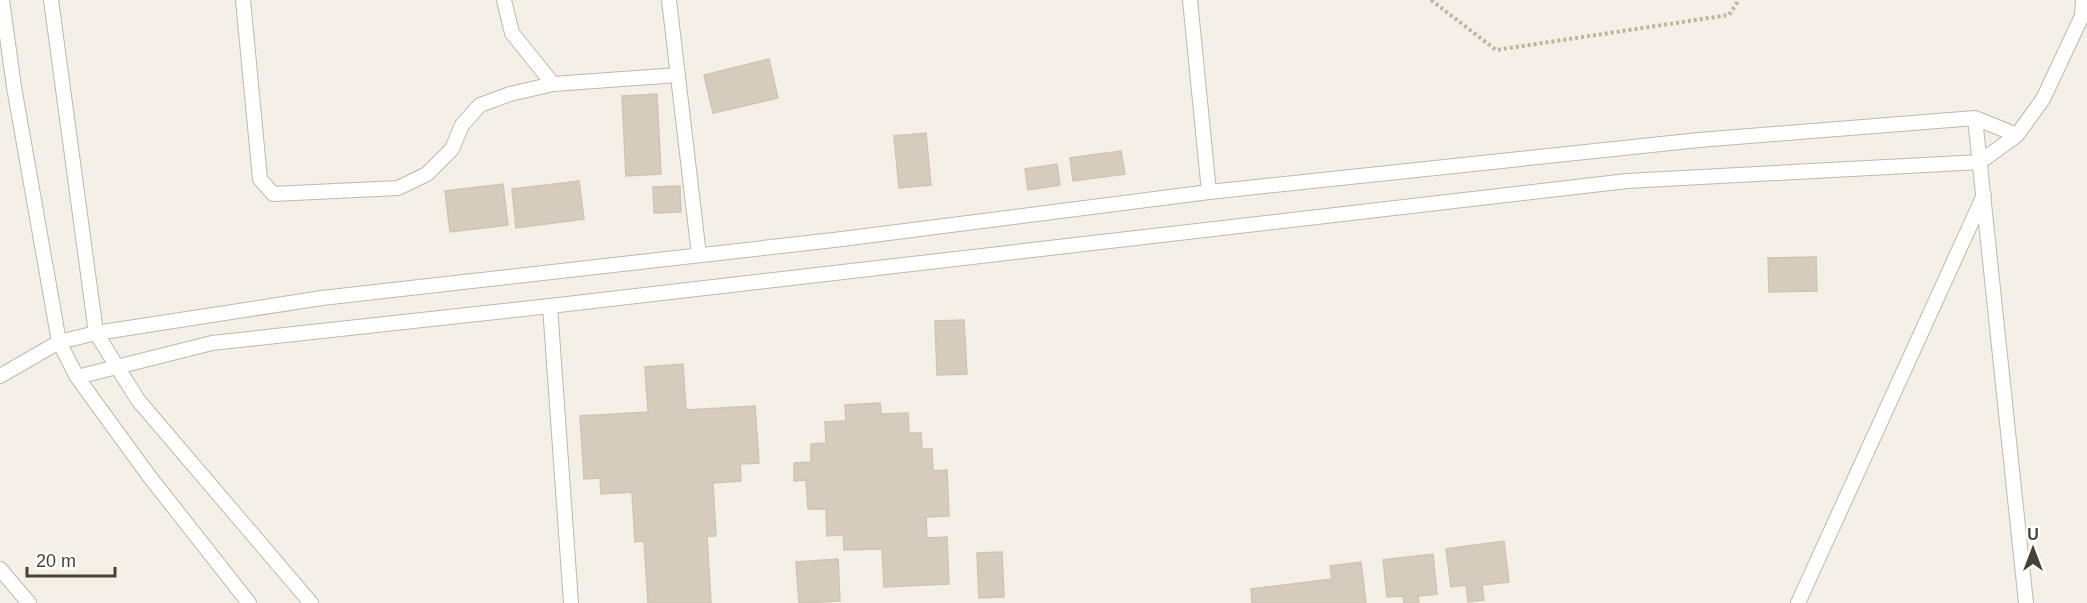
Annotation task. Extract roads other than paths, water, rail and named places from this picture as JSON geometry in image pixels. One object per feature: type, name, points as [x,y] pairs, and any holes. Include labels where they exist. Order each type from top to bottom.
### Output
[{"type":"lane","points":[[2,0],[14,87],[59,342],[77,377],[149,476],[249,603]]},
{"type":"lane","points":[[51,0],[96,333],[138,400],[311,603]]},
{"type":"lane","points":[[243,0],[260,178],[273,194],[398,188],[427,174],[452,149],[462,125],[480,105],[510,94],[553,84],[678,75]]},
{"type":"lane","points":[[504,0],[512,33],[553,84]]},
{"type":"lane","points":[[669,0],[699,255]]},
{"type":"lane","points":[[1190,0],[1209,192]]},
{"type":"lane","points":[[77,377],[212,343],[1627,181],[1980,162],[2017,135],[2043,99],[2082,16],[2083,0]]},
{"type":"lane","points":[[0,376],[59,342],[96,333],[322,298],[834,240],[1209,192],[1699,140],[1975,118],[2017,135]]},
{"type":"lane","points":[[1975,118],[2026,603]]},
{"type":"lane","points":[[1798,603],[1984,195]]},
{"type":"lane","points":[[550,306],[571,603]]},
{"type":"lane","points":[[0,569],[29,603]]}]
